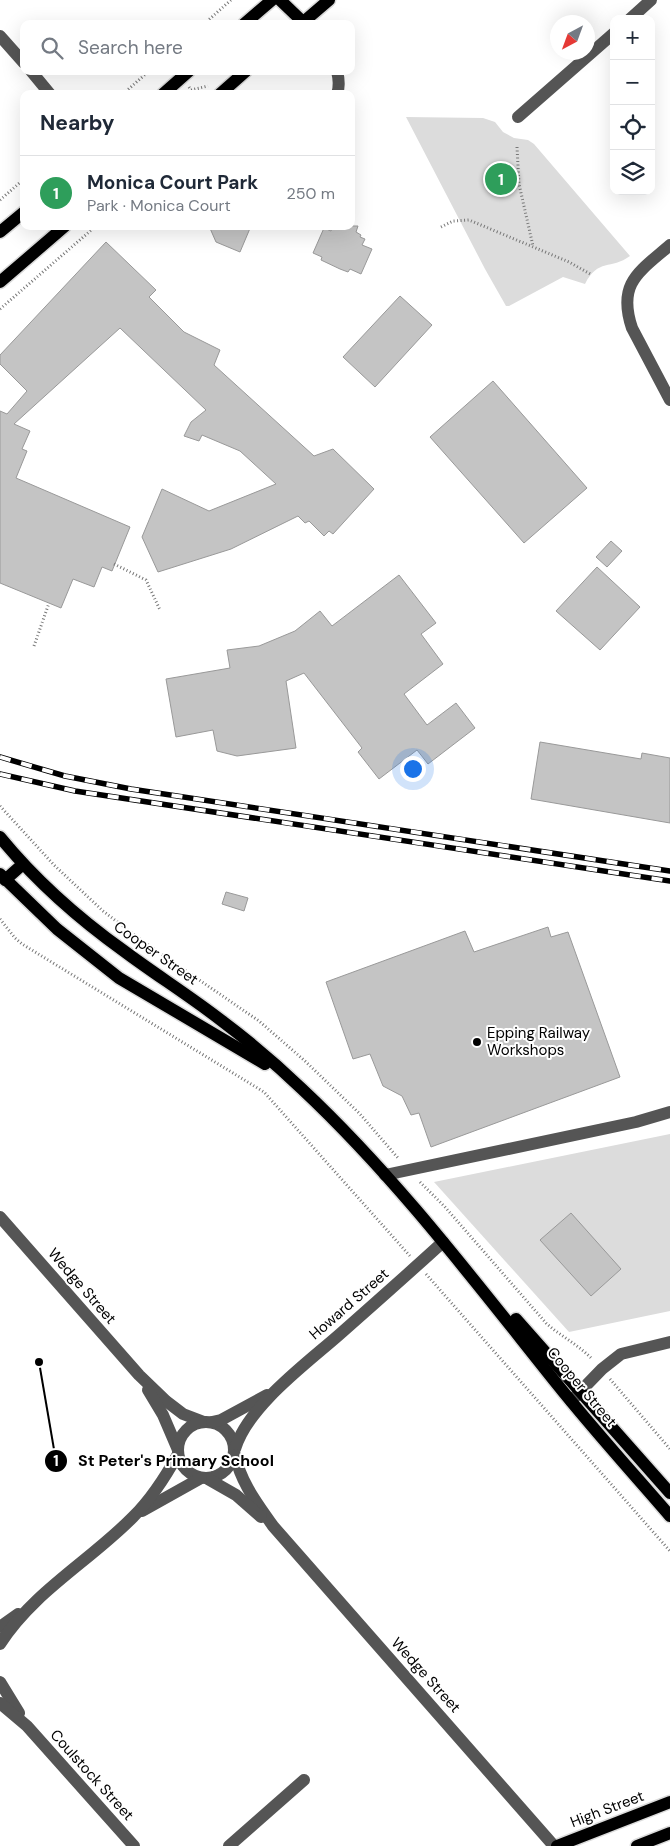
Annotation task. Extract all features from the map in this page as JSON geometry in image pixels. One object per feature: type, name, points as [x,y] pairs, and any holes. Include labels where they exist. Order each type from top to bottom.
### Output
[{"type":"main road","points":[[249,20],[272,0]]},
{"type":"main road","points":[[280,0],[300,20]]},
{"type":"main road","points":[[306,20],[329,0]]},
{"type":"main road","points":[[168,90],[184,75]]},
{"type":"main road","points":[[225,90],[241,75]]},
{"type":"main road","points":[[0,232],[20,215]]},
{"type":"main road","points":[[0,282],[60,230]]},
{"type":"main road","name":"Cooper Street","points":[[0,837],[44,885],[92,927],[221,1020],[300,1088],[341,1127],[473,1277],[571,1401],[670,1516]]},
{"type":"main road","points":[[2,879],[23,864]]},
{"type":"main road","name":"Cooper Street","points":[[2,879],[56,929],[119,978],[230,1042],[300,1088]]},
{"type":"main road","name":"Cooper Street","points":[[473,1277],[518,1321],[670,1493]]},
{"type":"main road","name":"High Street","points":[[555,1846],[670,1802]]},
{"type":"main road","points":[[637,1846],[670,1833]]},
{"type":"street","points":[[634,15],[651,0]]},
{"type":"street","points":[[0,36],[20,58]]},
{"type":"street","points":[[518,117],[610,36]]},
{"type":"street","points":[[34,75],[47,90]]},
{"type":"street","points":[[338,75],[339,90]]},
{"type":"street","points":[[670,245],[635,277],[627,300],[632,328],[670,400]]},
{"type":"street","points":[[385,1176],[617,1127],[670,1112]]},
{"type":"street","name":"Wedge Street","points":[[0,1217],[139,1376],[183,1414],[208,1422]]},
{"type":"street","name":"Howard Street","points":[[235,1452],[239,1438],[249,1422],[276,1390],[443,1242]]},
{"type":"street","points":[[571,1401],[621,1354],[670,1342]]},
{"type":"street","name":"Wedge Street","points":[[139,1376],[163,1415],[178,1452]]},
{"type":"street","name":"Howard Street","points":[[208,1422],[221,1420],[276,1390]]},
{"type":"street","points":[[134,1516],[205,1479],[218,1477],[226,1472],[232,1464],[235,1452],[233,1440],[221,1426],[208,1422],[196,1424],[189,1428],[179,1442],[178,1452],[181,1463],[186,1470],[193,1475],[205,1479]]},
{"type":"street","points":[[0,1644],[33,1605],[134,1516],[159,1485],[178,1452]]},
{"type":"street","name":"Wedge Street","points":[[235,1452],[238,1471],[246,1487],[273,1526],[555,1846]]},
{"type":"street","name":"Wedge Street","points":[[205,1479],[236,1495],[273,1526]]},
{"type":"street","points":[[0,1626],[33,1605]]},
{"type":"street","name":"Coulstock Street","points":[[0,1682],[27,1726]]},
{"type":"street","name":"Coulstock Street","points":[[0,1703],[27,1726],[134,1846]]},
{"type":"street","points":[[229,1846],[304,1780]]},
{"type":"path","points":[[208,20],[231,0]]},
{"type":"path","points":[[128,90],[144,75]]},
{"type":"path","points":[[517,147],[519,184],[533,246]]},
{"type":"path","points":[[0,200],[20,182]]},
{"type":"path","points":[[442,227],[453,221],[468,220],[533,246],[592,275]]},
{"type":"path","points":[[0,309],[91,230]]},
{"type":"path","points":[[114,564],[146,580],[160,610]]},
{"type":"path","points":[[34,646],[49,603]]},
{"type":"path","points":[[0,919],[22,944],[264,1092],[670,1551]]},
{"type":"shaded area","points":[[406,117],[483,118],[495,122],[503,132],[514,138],[528,140],[534,144],[630,256],[617,263],[600,267],[590,276],[585,284],[563,277],[506,306]]},
{"type":"shaded area","points":[[670,1134],[670,1311],[569,1332],[434,1182]]},
{"type":"building","points":[[355,226],[358,226],[356,232],[365,239],[362,245],[372,249],[361,274],[350,269],[348,272],[340,269],[321,260],[322,257],[313,253],[323,230],[355,230]]},
{"type":"building","points":[[211,230],[249,230],[240,252],[216,242]]},
{"type":"building","points":[[106,242],[156,290],[149,297],[184,332],[220,350],[214,365],[314,456],[333,449],[374,489],[333,534],[329,531],[324,536],[309,521],[305,523],[298,516],[231,549],[158,572],[142,537],[162,489],[209,511],[276,484],[240,451],[202,435],[199,441],[184,436],[191,422],[206,410],[120,328],[14,424],[30,431],[22,449],[27,451],[16,478],[130,527],[112,571],[102,567],[94,587],[73,579],[61,608],[0,583],[0,411],[7,414],[27,391],[0,364],[0,355]]},
{"type":"building","points":[[400,296],[432,325],[375,387],[343,357]]},
{"type":"building","points":[[493,381],[587,488],[524,543],[430,437]]},
{"type":"building","points":[[611,541],[622,551],[607,567],[596,557]]},
{"type":"building","points":[[597,567],[640,607],[600,650],[556,611]]},
{"type":"building","points":[[399,575],[436,623],[421,634],[443,664],[404,694],[427,725],[456,703],[475,728],[428,764],[417,750],[379,779],[358,752],[362,748],[304,673],[286,681],[296,748],[237,756],[217,751],[213,730],[176,737],[166,679],[230,668],[227,650],[259,646],[295,631],[320,611],[332,626]]},
{"type":"building","points":[[540,742],[641,759],[642,753],[670,758],[670,823],[531,799]]},
{"type":"building","points":[[226,892],[248,898],[244,911],[222,904]]},
{"type":"building","name":"Epping Railway Workshops","points":[[548,927],[551,937],[568,932],[620,1077],[431,1147],[419,1113],[411,1115],[402,1096],[383,1086],[370,1054],[353,1059],[326,982],[465,931],[474,952]]},
{"type":"building","points":[[571,1213],[621,1269],[591,1296],[540,1240]]},
{"type":"railway","points":[[0,757],[65,776],[131,789],[670,871]]},
{"type":"railway","points":[[0,774],[75,791],[670,881]]},
{"type":"place","name":"Monica Court Park","points":[[501,179]]},
{"type":"place","name":"Epping Railway Workshops","points":[[477,1042]]},
{"type":"place","name":"St Peter's Primary School","points":[[39,1362]]}]
